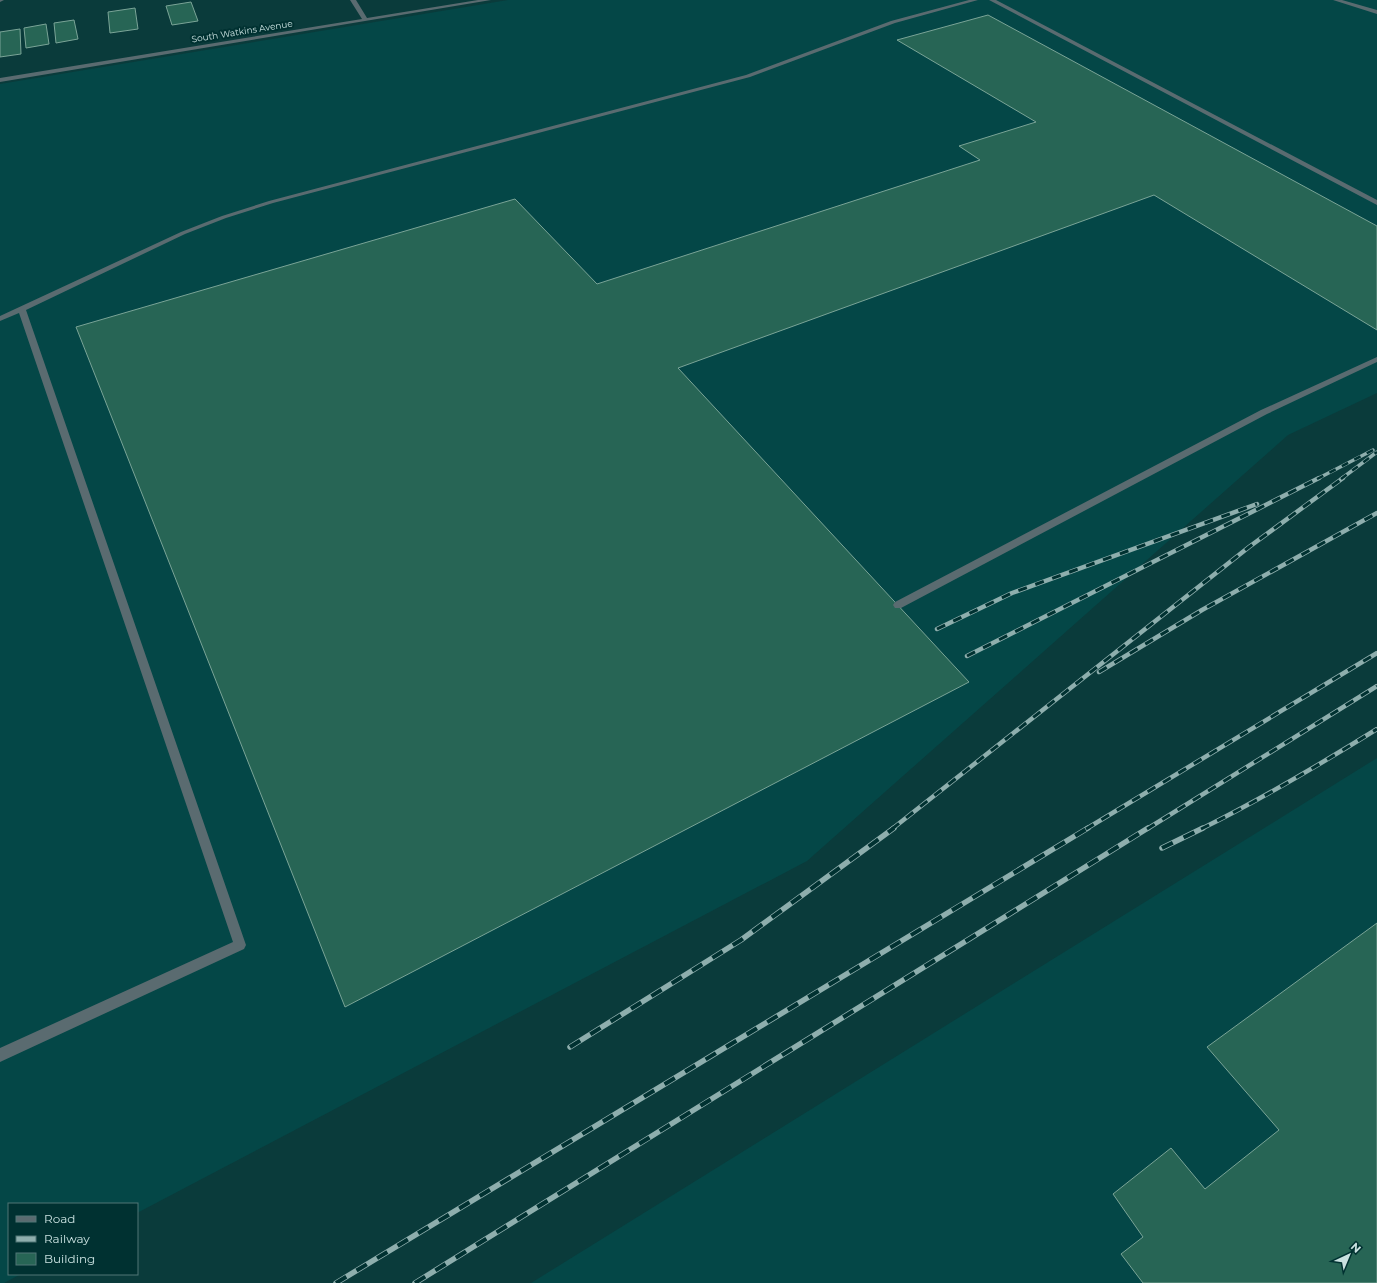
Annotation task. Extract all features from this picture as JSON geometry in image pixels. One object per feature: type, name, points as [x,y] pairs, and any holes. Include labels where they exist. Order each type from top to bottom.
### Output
[{"type":"street","points":[[354,0],[365,20]]},
{"type":"street","name":"South Watkins Avenue","points":[[0,80],[488,0]]},
{"type":"street","points":[[0,319],[22,310],[182,233],[224,217],[278,200],[748,76],[893,22],[975,0]]},
{"type":"street","points":[[992,0],[1377,203]]},
{"type":"street","points":[[1336,0],[1377,12]]},
{"type":"street","points":[[0,1055],[240,945],[22,310]]},
{"type":"street","points":[[898,605],[1264,412],[1377,359]]},
{"type":"shaded area","points":[[508,0],[1377,0],[1377,393],[1288,435],[807,861],[138,1212],[138,1203],[8,1203],[8,1275],[19,1275],[4,1283],[0,1283],[0,84]]},
{"type":"shaded area","points":[[1377,758],[1377,1283],[531,1283]]},
{"type":"building","points":[[191,2],[198,21],[172,25],[166,6]]},
{"type":"building","points":[[135,8],[138,29],[110,33],[108,12]]},
{"type":"building","points":[[988,15],[1377,226],[1377,330],[1154,195],[678,368],[969,682],[345,1007],[76,327],[515,199],[597,284],[980,160],[959,146],[1036,122],[897,40]]},
{"type":"building","points":[[74,20],[78,39],[56,43],[54,23]]},
{"type":"building","points":[[46,24],[49,44],[26,48],[24,28]]},
{"type":"building","points":[[20,29],[21,54],[0,57],[0,32]]},
{"type":"building","points":[[1377,923],[1377,1283],[1143,1283],[1121,1254],[1143,1237],[1113,1194],[1171,1148],[1205,1189],[1279,1130],[1207,1047]]},
{"type":"railway","points":[[1317,479],[1373,450]]},
{"type":"railway","points":[[1341,479],[1377,452]]},
{"type":"railway","points":[[967,656],[1319,478]]},
{"type":"railway","points":[[892,829],[1249,547],[1343,478]]},
{"type":"railway","points":[[937,629],[1012,593],[1257,504]]},
{"type":"railway","points":[[1099,672],[1202,610],[1377,513]]},
{"type":"railway","points":[[1086,829],[1377,653]]},
{"type":"railway","points":[[1147,829],[1377,686]]},
{"type":"railway","points":[[1202,828],[1246,806],[1334,756],[1377,729]]},
{"type":"railway","points":[[570,1047],[741,940],[894,828]]},
{"type":"railway","points":[[336,1283],[1088,828]]},
{"type":"railway","points":[[415,1283],[1148,828]]},
{"type":"railway","points":[[1162,848],[1202,828]]}]
